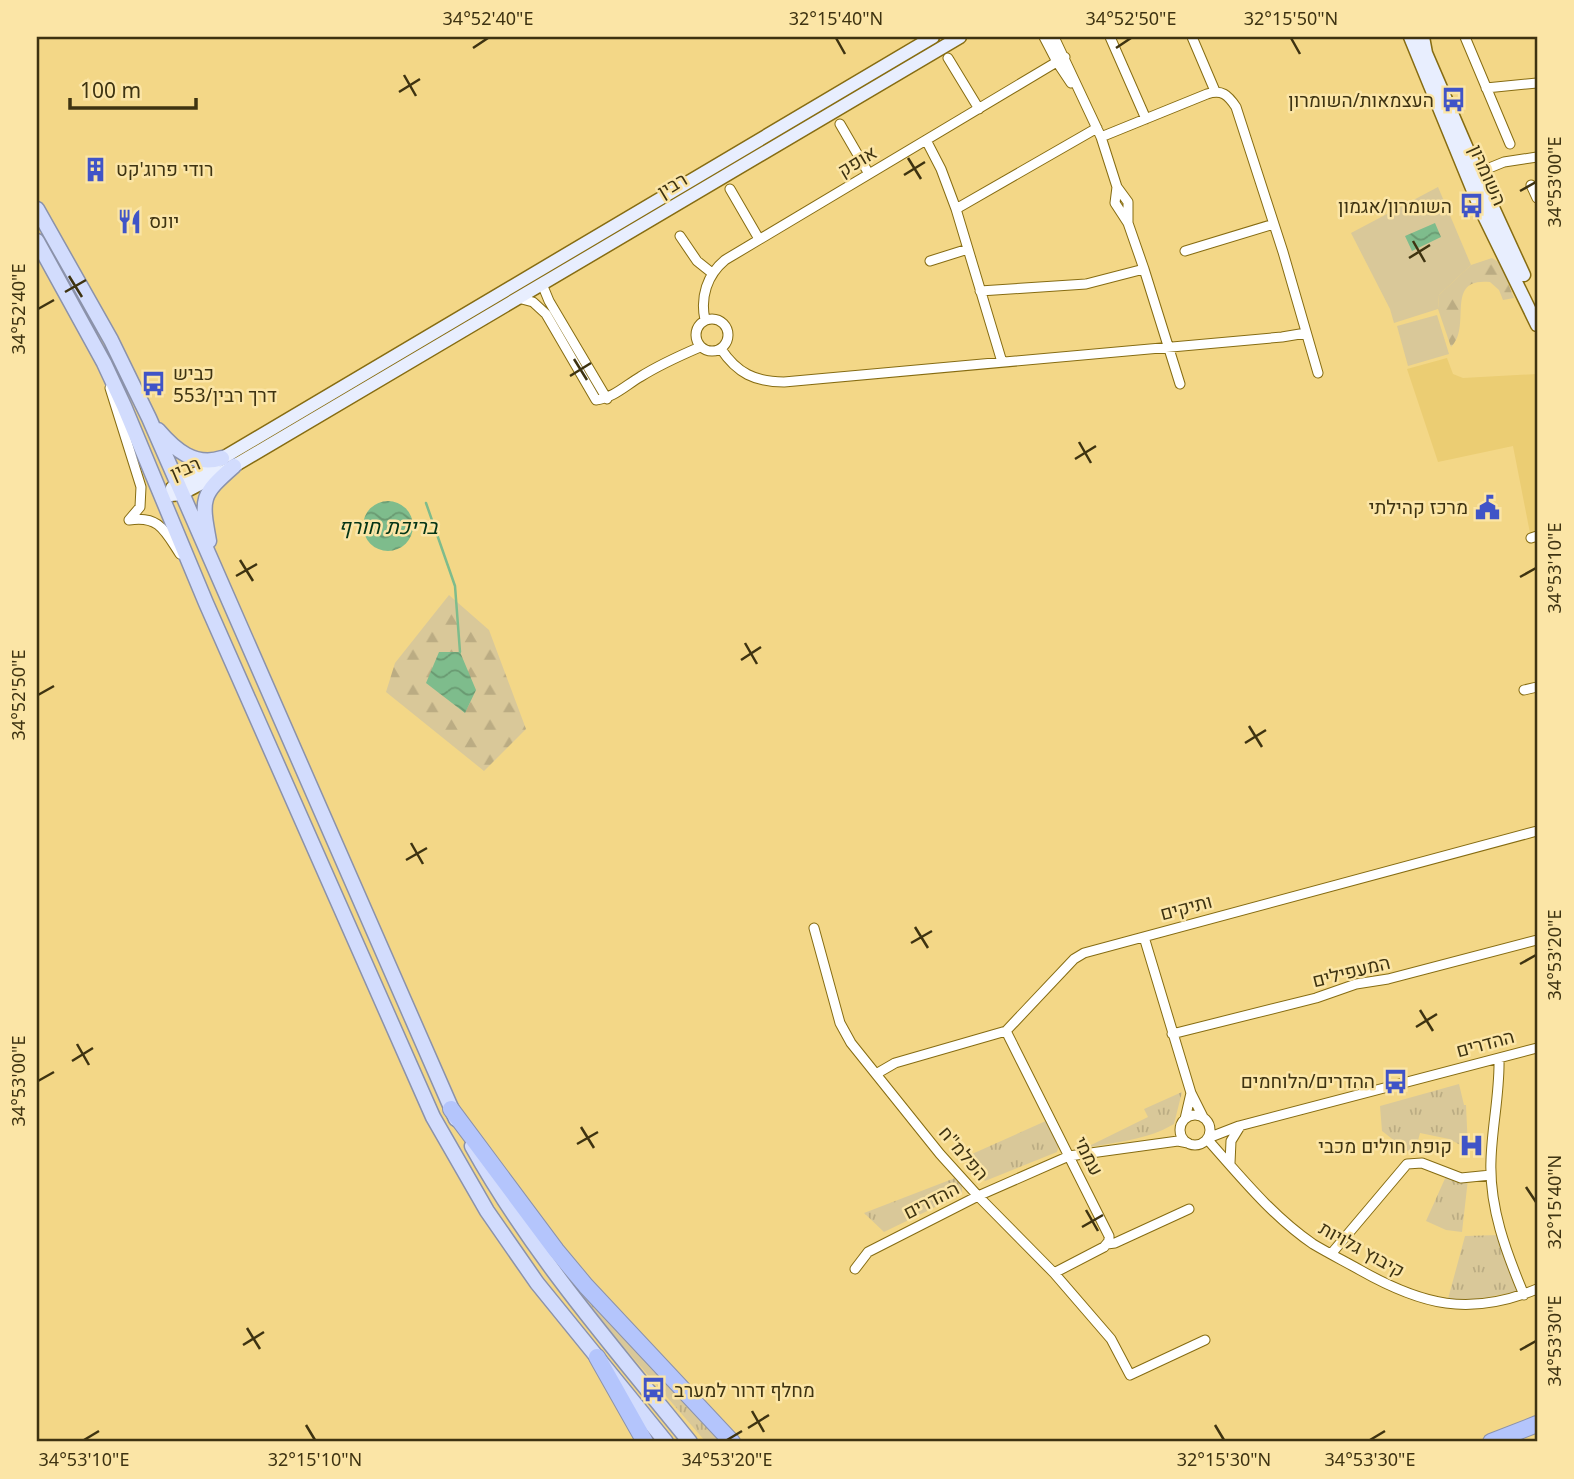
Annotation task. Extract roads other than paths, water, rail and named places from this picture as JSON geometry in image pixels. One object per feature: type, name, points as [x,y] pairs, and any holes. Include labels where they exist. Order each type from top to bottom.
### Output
[{"type":"highway","points":[[451,1109],[563,1259],[732,1442]]},
{"type":"highway","points":[[597,1357],[645,1442]]},
{"type":"highway","points":[[1491,1442],[1537,1424]]},
{"type":"highway","points":[[1482,1442],[1516,1432]]},
{"type":"main road","points":[[37,209],[111,340],[149,418],[451,1109],[503,1201],[538,1251],[690,1442]]},
{"type":"main road","points":[[37,241],[104,363],[206,603],[433,1117],[459,1166],[514,1251],[666,1442]]},
{"type":"main road","points":[[149,418],[167,441],[180,452],[206,462],[228,462]]},
{"type":"main road","points":[[212,563],[204,516],[205,500],[228,462]]},
{"type":"street","name":"רבין","points":[[228,462],[933,37]]},
{"type":"street","name":"רבין","points":[[161,496],[228,462],[518,298],[960,37]]},
{"type":"street","points":[[1044,37],[1061,60],[1081,96],[1099,132],[1116,187],[1128,202],[1128,223],[1180,384]]},
{"type":"street","points":[[1054,37],[1061,60]]},
{"type":"street","points":[[1110,37],[1146,119]]},
{"type":"street","points":[[1192,37],[1215,91]]},
{"type":"street","name":"השומרון","points":[[1410,37],[1537,325]]},
{"type":"street","name":"השומרון","points":[[1423,37],[1426,53],[1472,175],[1537,304]]},
{"type":"street","points":[[1465,37],[1510,144]]},
{"type":"street","points":[[948,58],[979,109]]},
{"type":"street","name":"אופק","points":[[712,273],[725,260],[759,239],[1061,60]]},
{"type":"street","points":[[1486,88],[1537,83]]},
{"type":"street","points":[[956,209],[1099,132],[1146,119],[1215,91],[1224,93],[1236,107],[1318,373]]},
{"type":"street","points":[[840,124],[869,174]]},
{"type":"street","points":[[926,140],[941,169],[956,209],[1002,362]]},
{"type":"street","points":[[1472,175],[1504,162],[1537,157]]},
{"type":"street","points":[[1531,185],[1537,198]]},
{"type":"street","points":[[730,189],[759,239]]},
{"type":"street","points":[[1185,251],[1274,224]]},
{"type":"street","points":[[680,236],[697,261],[712,273],[704,301],[705,320]]},
{"type":"street","points":[[930,261],[968,249]]},
{"type":"street","points":[[981,291],[1086,284],[1144,270]]},
{"type":"street","points":[[542,284],[549,301],[605,395]]},
{"type":"street","points":[[518,298],[533,302],[546,314],[596,401],[673,359],[698,342]]},
{"type":"street","points":[[716,319],[726,327],[728,339],[720,349],[708,351],[698,342],[698,325],[705,320],[716,319]]},
{"type":"street","points":[[720,349],[738,370],[757,380],[770,382],[1282,337],[1306,332]]},
{"type":"street","points":[[104,363],[117,415],[141,488],[139,507],[129,520],[150,519],[159,524],[181,556],[206,603]]},
{"type":"street","points":[[1524,690],[1537,687]]},
{"type":"street","name":"ותיקים","points":[[1006,1031],[1078,956],[1537,831]]},
{"type":"street","name":"הפלמ\"ח","points":[[814,928],[840,1023],[851,1043],[940,1154],[1054,1273],[1111,1339],[1130,1375],[1205,1340]]},
{"type":"street","points":[[1143,937],[1191,1093],[1210,1131],[1200,1144],[1188,1143],[1182,1136],[1191,1093]]},
{"type":"street","name":"המעפילים","points":[[1172,1034],[1316,998],[1356,984],[1388,979],[1537,940]]},
{"type":"street","points":[[876,1074],[895,1063],[1006,1031]]},
{"type":"street","name":"עממי","points":[[1006,1031],[1108,1236],[1107,1244]]},
{"type":"street","name":"ההדרים","points":[[1207,1138],[1240,1126],[1537,1048]]},
{"type":"street","points":[[1499,1058],[1491,1175],[1499,1226],[1524,1295]]},
{"type":"street","points":[[1183,1121],[1194,1115],[1206,1120]]},
{"type":"street","name":"ההדרים","points":[[1206,1120],[1220,1127],[1240,1126]]},
{"type":"street","name":"ההדרים","points":[[1152,1144],[1170,1135],[1183,1121]]},
{"type":"street","points":[[1230,1165],[1231,1141],[1240,1126]]},
{"type":"street","name":"קיבוץ גלויות","points":[[1207,1138],[1280,1217],[1331,1254],[1398,1290],[1431,1302],[1449,1305],[1478,1305],[1513,1299],[1537,1290]]},
{"type":"street","name":"ההדרים","points":[[855,1269],[868,1252],[978,1196],[1069,1156],[1178,1141],[1188,1143]]},
{"type":"street","points":[[1331,1254],[1407,1164],[1422,1163],[1461,1178],[1491,1175]]},
{"type":"street","points":[[1054,1273],[1107,1244],[1115,1243],[1189,1209]]},
{"type":"water","points":[[1435,223],[1441,237],[1412,251],[1405,236]]},
{"type":"water","name":"בריכת חורף","points":[[378,502],[398,502],[412,516],[412,536],[398,550],[378,550],[364,536],[364,516]]},
{"type":"water","points":[[439,652],[460,652],[476,690],[465,713],[426,683]]},
{"type":"waterway","points":[[426,503],[455,586],[460,652]]},
{"type":"place","name":"העצמאות/השומרון","points":[[1454,100]]},
{"type":"place","name":"רודי פרוג'קט","points":[[96,169]]},
{"type":"place","name":"השומרון/אגמון","points":[[1472,206]]},
{"type":"place","name":"יונס","points":[[129,221]]},
{"type":"place","name":"כביש 553/דרך רבין","points":[[153,384]]},
{"type":"place","name":"מרכז קהילתי","points":[[1488,507]]},
{"type":"place","name":"ההדרים/הלוחמים","points":[[1395,1081]]},
{"type":"place","name":"קופת חולים מכבי","points":[[1472,1146]]},
{"type":"place","name":"מחלף דרור למערב","points":[[654,1390]]}]
